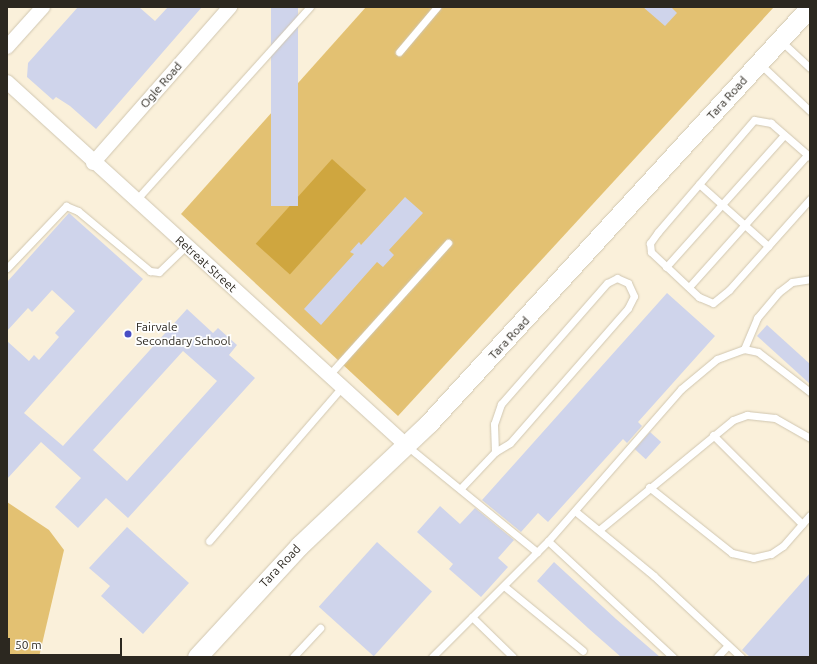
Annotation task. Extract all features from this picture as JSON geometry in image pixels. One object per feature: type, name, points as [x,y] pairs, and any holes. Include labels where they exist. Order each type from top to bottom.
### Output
[{"type":"street","points":[[7,47],[43,7]]},
{"type":"street","name":"Ogle Road","points":[[93,163],[230,7]]},
{"type":"street","name":"Tara Road","points":[[197,657],[299,546],[406,445],[515,331],[810,7]]},
{"type":"street","name":"Retreat Street","points":[[7,82],[93,163],[406,445]]},
{"type":"lane","points":[[136,201],[310,7]]},
{"type":"lane","points":[[399,52],[437,7]]},
{"type":"lane","points":[[780,40],[810,68]]},
{"type":"lane","points":[[759,63],[810,111]]},
{"type":"lane","points":[[688,287],[809,156],[765,120],[754,120],[650,243],[650,252],[688,287],[708,302],[717,302],[810,198]]},
{"type":"lane","points":[[666,267],[784,134]]},
{"type":"lane","points":[[699,184],[768,246]]},
{"type":"lane","points":[[7,268],[66,206],[78,211],[150,271],[159,272],[186,246]]},
{"type":"lane","points":[[329,375],[448,243]]},
{"type":"lane","points":[[461,488],[495,452],[510,442],[628,308],[634,296],[628,283],[617,278],[607,283],[501,404],[494,424],[495,452]]},
{"type":"lane","points":[[744,349],[757,318],[778,292],[792,282],[810,280]]},
{"type":"lane","points":[[432,657],[548,541],[700,371],[717,359],[744,349],[769,358],[810,392]]},
{"type":"lane","points":[[209,541],[342,387]]},
{"type":"lane","points":[[598,530],[733,420],[757,414],[775,418],[810,438]]},
{"type":"lane","points":[[713,435],[802,524]]},
{"type":"lane","points":[[406,445],[461,488],[537,552]]},
{"type":"lane","points":[[649,487],[732,553],[753,558],[771,554],[783,546],[810,516]]},
{"type":"lane","points":[[575,511],[654,576],[740,657]]},
{"type":"lane","points":[[548,541],[673,657]]},
{"type":"lane","points":[[504,586],[583,652]]},
{"type":"lane","points":[[472,617],[513,657]]},
{"type":"lane","points":[[305,657],[296,654],[320,628]]},
{"type":"lane","points":[[717,657],[728,645]]},
{"type":"shaded area","points":[[366,7],[774,7],[398,416],[181,214]]},
{"type":"shaded area","points":[[332,159],[366,190],[290,274],[256,244]]},
{"type":"shaded area","points":[[7,502],[49,530],[64,550],[39,657],[7,657]]},
{"type":"building","points":[[78,7],[139,7],[155,21],[168,7],[202,7],[96,129],[70,106],[56,97],[53,100],[27,77],[28,63]]},
{"type":"building","points":[[271,7],[298,7],[298,206],[271,206]]},
{"type":"building","points":[[643,7],[671,7],[677,13],[665,26]]},
{"type":"building","points":[[405,197],[423,213],[389,250],[394,255],[383,267],[377,262],[321,325],[304,309],[354,254],[350,252],[359,242],[361,245]]},
{"type":"building","points":[[69,213],[143,279],[24,413],[63,446],[187,309],[213,333],[218,328],[237,345],[229,355],[255,378],[128,518],[106,498],[78,528],[55,507],[81,478],[41,442],[7,479],[7,341],[29,361],[34,355],[39,360],[59,337],[55,333],[75,311],[52,290],[32,312],[28,308],[7,331],[7,282]],"holes":[[[183,351],[217,381],[127,481],[93,450]]]},
{"type":"building","points":[[667,293],[715,336],[638,422],[642,426],[627,443],[623,439],[548,522],[538,513],[521,532],[482,500]]},
{"type":"building","points":[[767,325],[810,364],[810,384],[757,336]]},
{"type":"building","points":[[650,432],[661,442],[646,459],[635,449]]},
{"type":"building","points":[[440,506],[460,524],[475,508],[514,540],[498,558],[508,567],[481,597],[449,569],[453,564],[417,532]]},
{"type":"building","points":[[127,527],[189,583],[143,634],[101,596],[110,586],[89,568]]},
{"type":"building","points":[[377,542],[432,592],[374,656],[319,607]]},
{"type":"building","points":[[554,562],[660,657],[621,657],[588,628],[537,581]]},
{"type":"building","points":[[810,573],[810,657],[750,657],[742,650]]},
{"type":"place","name":"Fairvale Secondary School","points":[[128,334]]}]
